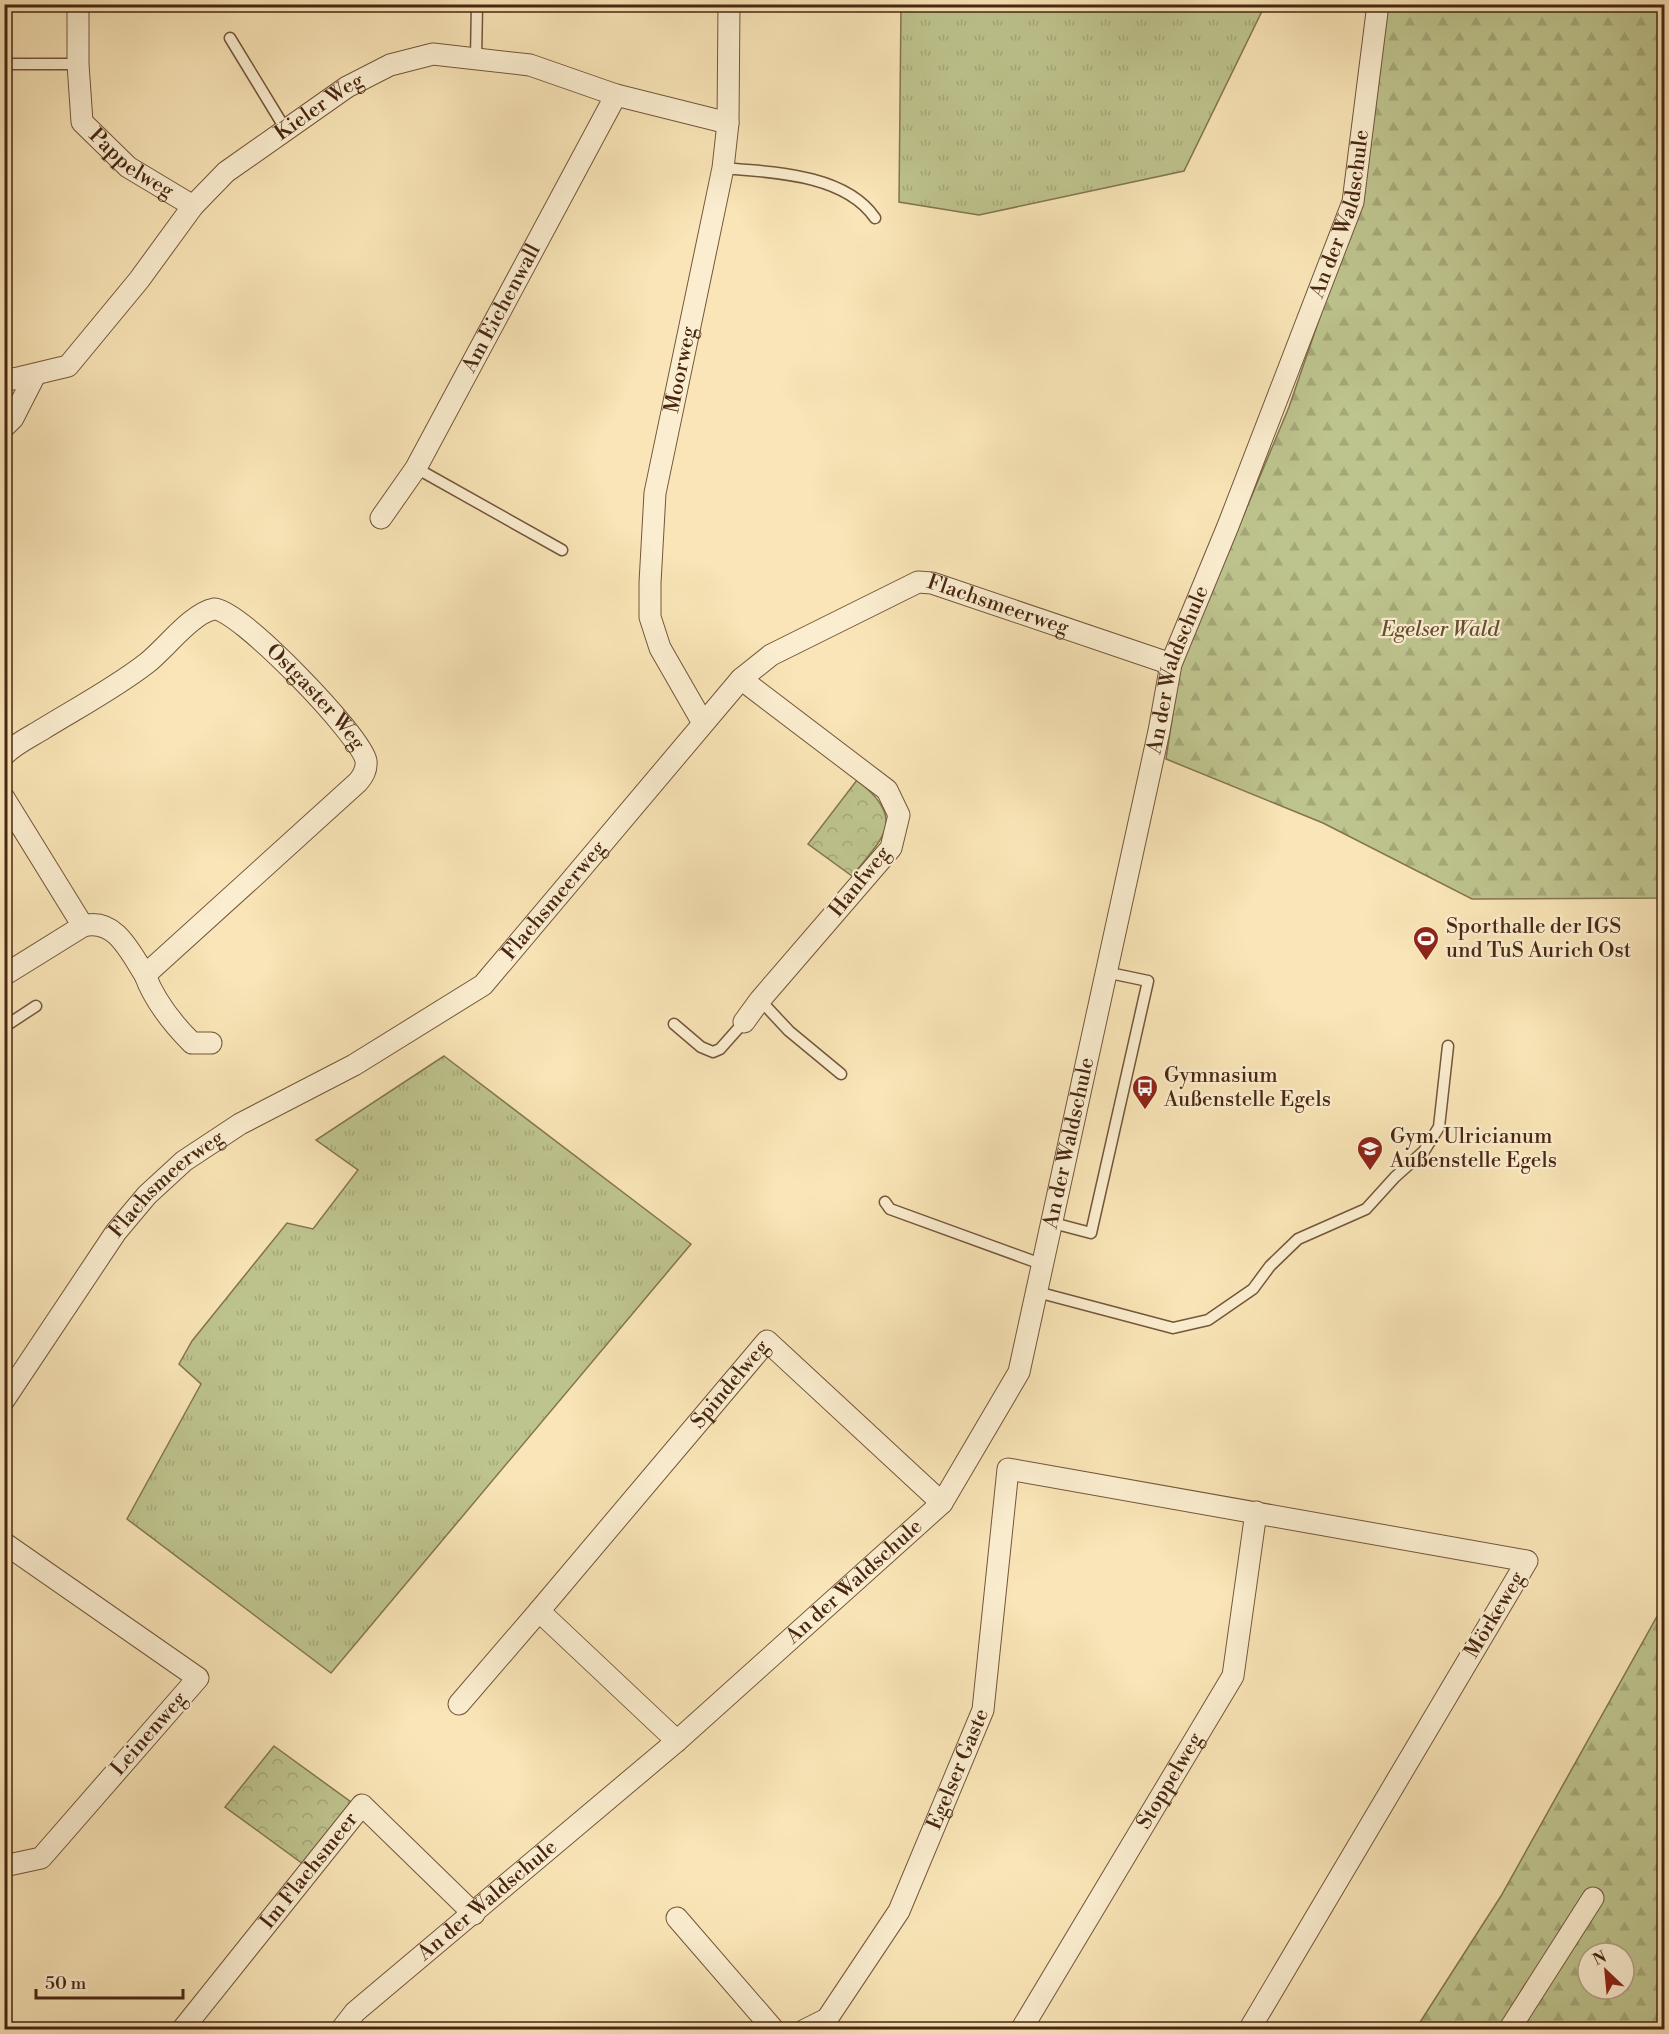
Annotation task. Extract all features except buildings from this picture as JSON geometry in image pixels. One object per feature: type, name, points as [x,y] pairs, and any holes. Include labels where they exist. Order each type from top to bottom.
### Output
[{"type":"street","name":"Pappelweg","points":[[78,4],[78,64],[82,122],[128,167],[193,206]]},
{"type":"street","name":"Moorweg","points":[[703,723],[660,648],[650,617],[650,583],[655,493],[723,168],[728,123],[729,4]]},
{"type":"street","name":"An der Waldschule","points":[[341,2030],[355,2012],[677,1741],[942,1503],[1019,1372],[1159,731],[1170,664],[1228,526],[1353,202],[1378,4]]},
{"type":"street","name":"Kieler Weg","points":[[4,377],[14,379],[68,366],[139,280],[193,206],[226,172],[347,87],[390,65],[433,54],[530,65],[616,94],[728,123]]},
{"type":"street","name":"Am Eichenwall","points":[[381,518],[416,468],[616,94]]},
{"type":"street","points":[[4,427],[13,418],[35,375]]},
{"type":"street","name":"Flachsmeerweg","points":[[4,1400],[116,1232],[147,1195],[184,1161],[240,1124],[354,1065],[483,985],[741,679],[771,655],[918,582],[932,583],[1170,664]]},
{"type":"street","name":"Ostgaster Weg","points":[[4,755],[147,663],[202,612],[216,609],[237,620],[299,677],[338,718],[361,748],[366,762],[365,774],[358,782],[144,975]]},
{"type":"street","name":"Hanfweg","points":[[741,679],[887,790],[899,815],[891,848],[760,1000],[744,1022]]},
{"type":"street","points":[[4,798],[82,926]]},
{"type":"street","points":[[4,975],[82,926],[95,923],[110,928],[126,946],[152,993],[188,1040],[192,1043],[211,1043]]},
{"type":"street","name":"Spindelweg","points":[[459,1704],[767,1341],[942,1503]]},
{"type":"street","name":"Mörkeweg","points":[[1008,1469],[1527,1561],[1249,2030]]},
{"type":"street","name":"Egelser Gaste","points":[[805,2030],[833,2024],[899,1911],[982,1710],[1008,1469]]},
{"type":"street","name":"Stoppelweg","points":[[1021,2030],[1233,1676],[1256,1512]]},
{"type":"street","name":"Leinenweg","points":[[4,1543],[198,1678],[41,1858],[4,1866]]},
{"type":"street","points":[[539,1611],[677,1741]]},
{"type":"street","name":"Im Flachsmeer","points":[[182,2030],[362,1805],[474,1914]]},
{"type":"street","points":[[1509,2030],[1593,1898]]},
{"type":"street","points":[[678,1918],[774,2030]]},
{"type":"lane","points":[[476,59],[477,4]]},
{"type":"lane","points":[[230,38],[286,130]]},
{"type":"lane","points":[[4,64],[78,64]]},
{"type":"lane","points":[[723,168],[821,182],[840,188],[868,208],[875,218]]},
{"type":"lane","points":[[416,468],[562,550]]},
{"type":"lane","points":[[1053,1223],[1091,1233],[1148,981],[1105,972]]},
{"type":"lane","points":[[760,1000],[789,1031],[841,1074]]},
{"type":"lane","points":[[4,1027],[36,1006]]},
{"type":"lane","points":[[675,1024],[701,1047],[713,1052],[720,1050],[744,1022]]},
{"type":"lane","points":[[1037,1292],[1173,1328],[1208,1320],[1253,1290],[1270,1266],[1298,1239],[1366,1209],[1395,1177],[1424,1151],[1439,1127],[1448,1046]]},
{"type":"lane","points":[[885,1202],[890,1209],[1044,1265]]},
{"type":"green space","points":[[901,4],[1265,5],[1184,171],[979,215],[899,202]]},
{"type":"green space","name":"Egelser Wald","points":[[1383,5],[1664,5],[1664,898],[1472,899],[1323,823],[1166,759],[1180,667],[1289,407],[1360,201]]},
{"type":"green space","points":[[857,780],[882,806],[886,817],[881,839],[852,876],[808,844]]},
{"type":"green space","points":[[444,1056],[691,1244],[331,1673],[127,1519],[201,1384],[179,1364],[192,1341],[287,1223],[313,1229],[358,1170],[316,1140]]},
{"type":"green space","points":[[1664,1604],[1664,2029],[1415,2030],[1501,1896]]},
{"type":"green space","points":[[274,1746],[351,1802],[303,1864],[225,1807]]},
{"type":"place","name":"Sporthalle der IGS und TuS Aurich Ost","points":[[1426,962]]},
{"type":"place","name":"Gymnasium Außenstelle Egels","points":[[1145,1111]]},
{"type":"place","name":"Gym. Ulricianum Außenstelle Egels","points":[[1370,1172]]}]
